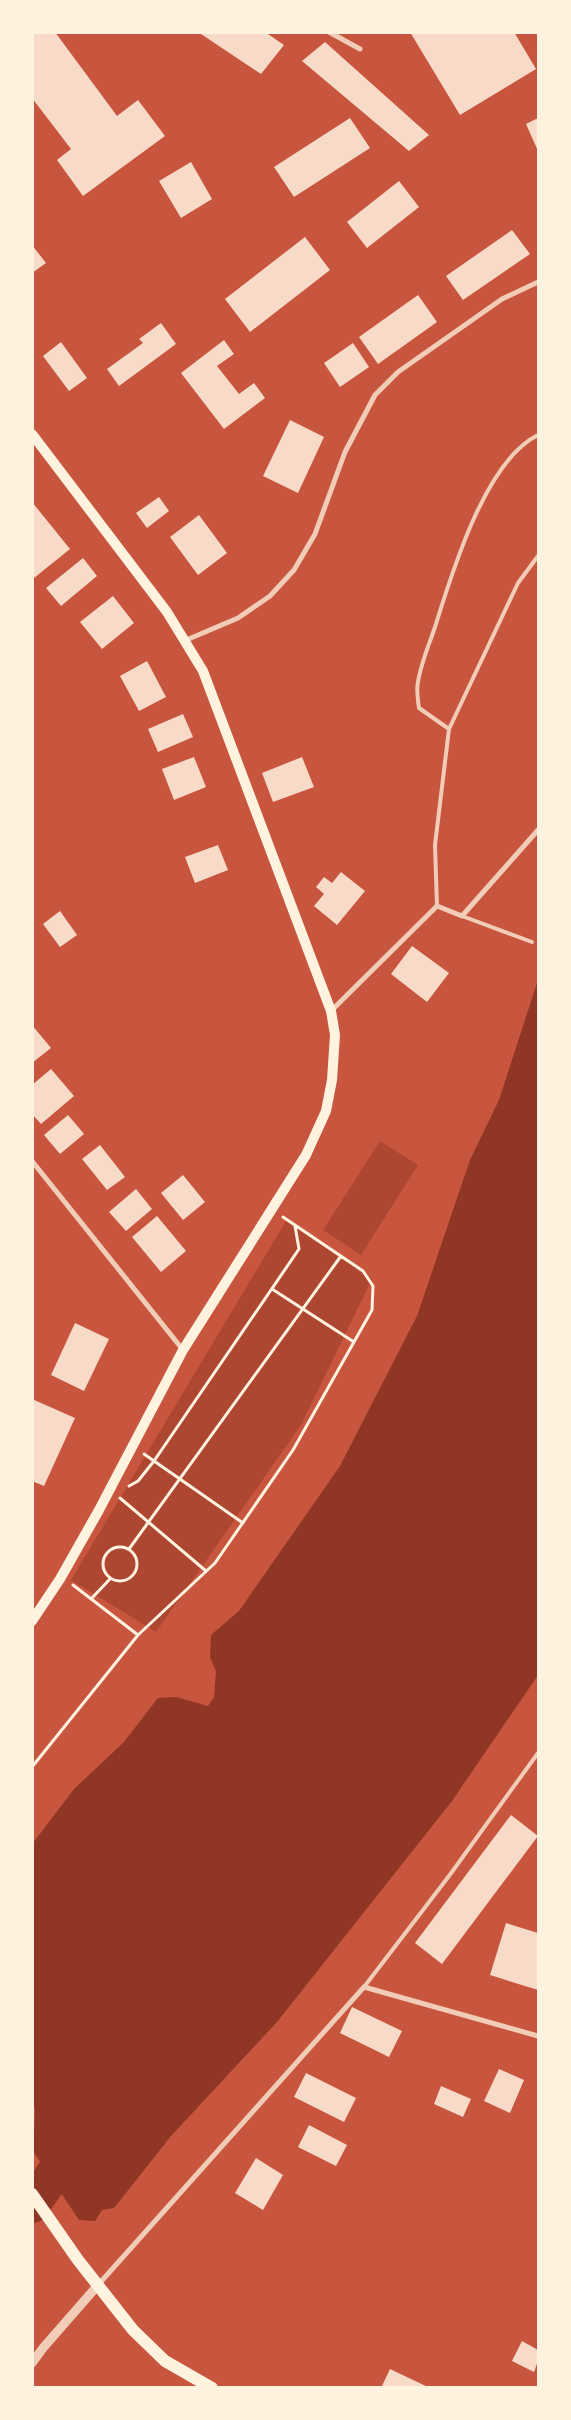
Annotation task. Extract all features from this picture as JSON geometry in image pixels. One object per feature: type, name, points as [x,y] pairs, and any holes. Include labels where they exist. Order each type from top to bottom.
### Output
[{"type":"main road","points":[[32,434],[167,612],[203,671],[331,1011],[335,1035],[332,1080],[326,1111],[306,1154],[183,1350],[99,1510],[60,1579],[32,1620]]},
{"type":"main road","points":[[32,2194],[78,2260],[133,2330],[164,2361],[212,2388]]},
{"type":"street","points":[[329,32],[360,49]]},
{"type":"street","points":[[184,641],[238,618],[270,596],[294,570],[315,534],[345,452],[375,396],[398,372],[502,299],[538,282]]},
{"type":"street","points":[[331,1011],[437,906],[462,916],[538,830]]},
{"type":"street","points":[[32,1161],[183,1350]]},
{"type":"street","points":[[32,2363],[98,2285],[364,1987],[538,2036]]},
{"type":"lane","points":[[449,729],[419,708],[417,683],[456,562],[487,492],[508,461],[527,441],[538,435]]},
{"type":"lane","points":[[437,906],[435,845],[449,729],[518,583],[538,556]]},
{"type":"lane","points":[[462,916],[532,942]]},
{"type":"lane","points":[[364,1987],[449,1876],[538,1753]]},
{"type":"path","points":[[32,1767],[138,1635],[215,1563],[293,1450],[372,1310],[373,1286],[363,1271],[271,1210]]},
{"type":"path","points":[[122,1490],[138,1481],[154,1461],[300,1249],[295,1226]]},
{"type":"path","points":[[129,1550],[341,1256]]},
{"type":"path","points":[[272,1289],[354,1342]]},
{"type":"path","points":[[138,1450],[243,1522]]},
{"type":"path","points":[[114,1494],[206,1571]]},
{"type":"path","points":[[120,1547],[129,1550],[137,1560],[135,1574],[124,1581],[110,1578],[105,1572],[103,1563],[106,1555],[112,1549],[120,1547]]},
{"type":"path","points":[[91,1600],[110,1578]]},
{"type":"path","points":[[66,1580],[138,1635]]},
{"type":"shaded area","points":[[538,980],[538,1675],[452,1801],[277,2022],[171,2136],[114,2208],[102,2210],[95,2221],[79,2220],[33,2151],[35,2109],[32,2103],[33,1843],[74,1789],[124,1742],[158,1698],[176,1697],[208,1706],[214,1697],[216,1671],[210,1657],[211,1635],[239,1611],[340,1466],[417,1316],[470,1160],[499,1100]]},
{"type":"shaded area","points":[[380,1141],[418,1165],[361,1255],[323,1230]]},
{"type":"shaded area","points":[[286,1221],[372,1279],[301,1425],[156,1632],[71,1580]]},
{"type":"building","points":[[32,32],[55,32],[117,116],[138,100],[165,136],[83,196],[57,160],[71,149],[32,98]]},
{"type":"building","points":[[198,32],[265,32],[284,45],[261,74]]},
{"type":"building","points":[[410,32],[514,32],[536,69],[460,115]]},
{"type":"building","points":[[325,42],[429,135],[409,151],[302,61]]},
{"type":"building","points":[[350,118],[370,148],[294,197],[274,167]]},
{"type":"building","points":[[538,118],[538,151],[526,124]]},
{"type":"building","points":[[191,162],[212,199],[181,218],[159,181]]},
{"type":"building","points":[[399,181],[419,207],[367,248],[347,222]]},
{"type":"building","points":[[512,230],[530,254],[463,300],[446,276]]},
{"type":"building","points":[[305,237],[330,270],[250,332],[225,299]]},
{"type":"building","points":[[32,245],[46,263],[32,273]]},
{"type":"building","points":[[418,295],[437,322],[378,364],[359,337]]},
{"type":"building","points":[[161,323],[176,344],[119,386],[107,369],[143,343],[139,339]]},
{"type":"building","points":[[224,340],[234,354],[217,366],[239,394],[254,383],[265,398],[224,429],[181,373]]},
{"type":"building","points":[[61,342],[87,378],[69,391],[43,356]]},
{"type":"building","points":[[353,343],[369,367],[340,387],[324,363]]},
{"type":"building","points":[[290,420],[324,437],[298,493],[263,476]]},
{"type":"building","points":[[159,497],[169,511],[147,528],[136,513]]},
{"type":"building","points":[[32,502],[70,549],[34,578],[32,576]]},
{"type":"building","points":[[199,515],[227,553],[198,575],[170,537]]},
{"type":"building","points":[[83,558],[97,576],[61,606],[46,588]]},
{"type":"building","points":[[113,596],[134,623],[102,649],[80,622]]},
{"type":"building","points":[[147,661],[166,697],[139,711],[120,676]]},
{"type":"building","points":[[183,714],[193,737],[158,752],[148,729]]},
{"type":"building","points":[[194,757],[206,787],[174,800],[162,769]]},
{"type":"building","points":[[302,757],[314,787],[273,802],[262,773]]},
{"type":"building","points":[[218,845],[228,870],[195,883],[185,857]]},
{"type":"building","points":[[341,872],[365,891],[337,925],[314,906],[324,894],[316,887],[324,877],[332,883]]},
{"type":"building","points":[[60,911],[77,935],[60,947],[43,924]]},
{"type":"building","points":[[412,946],[449,973],[427,1002],[391,974]]},
{"type":"building","points":[[32,1025],[51,1048],[32,1063]]},
{"type":"building","points":[[51,1069],[74,1096],[41,1124],[32,1114],[32,1085]]},
{"type":"building","points":[[68,1115],[84,1134],[60,1154],[44,1135]]},
{"type":"building","points":[[100,1145],[125,1177],[107,1190],[82,1159]]},
{"type":"building","points":[[183,1175],[205,1202],[183,1220],[161,1193]]},
{"type":"building","points":[[136,1189],[152,1209],[126,1231],[109,1212]]},
{"type":"building","points":[[157,1216],[186,1251],[161,1272],[132,1237]]},
{"type":"building","points":[[75,1323],[109,1339],[84,1391],[51,1375]]},
{"type":"building","points":[[32,1399],[75,1418],[44,1486],[32,1481]]},
{"type":"building","points":[[511,1815],[538,1836],[442,1964],[415,1943]]},
{"type":"building","points":[[506,1923],[538,1933],[538,1990],[490,1975]]},
{"type":"building","points":[[352,2007],[402,2031],[389,2057],[340,2033]]},
{"type":"building","points":[[499,2069],[524,2080],[510,2113],[484,2101]]},
{"type":"building","points":[[306,2073],[356,2098],[344,2122],[294,2097]]},
{"type":"building","points":[[441,2086],[471,2099],[463,2117],[434,2104]]},
{"type":"building","points":[[309,2125],[347,2145],[336,2166],[298,2147]]},
{"type":"building","points":[[256,2158],[283,2175],[263,2210],[235,2193]]},
{"type":"building","points":[[522,2341],[538,2350],[538,2361],[534,2372],[512,2361]]},
{"type":"building","points":[[390,2369],[430,2388],[381,2388]]},
{"type":"waterway","points":[[32,2205],[78,2139]]}]
